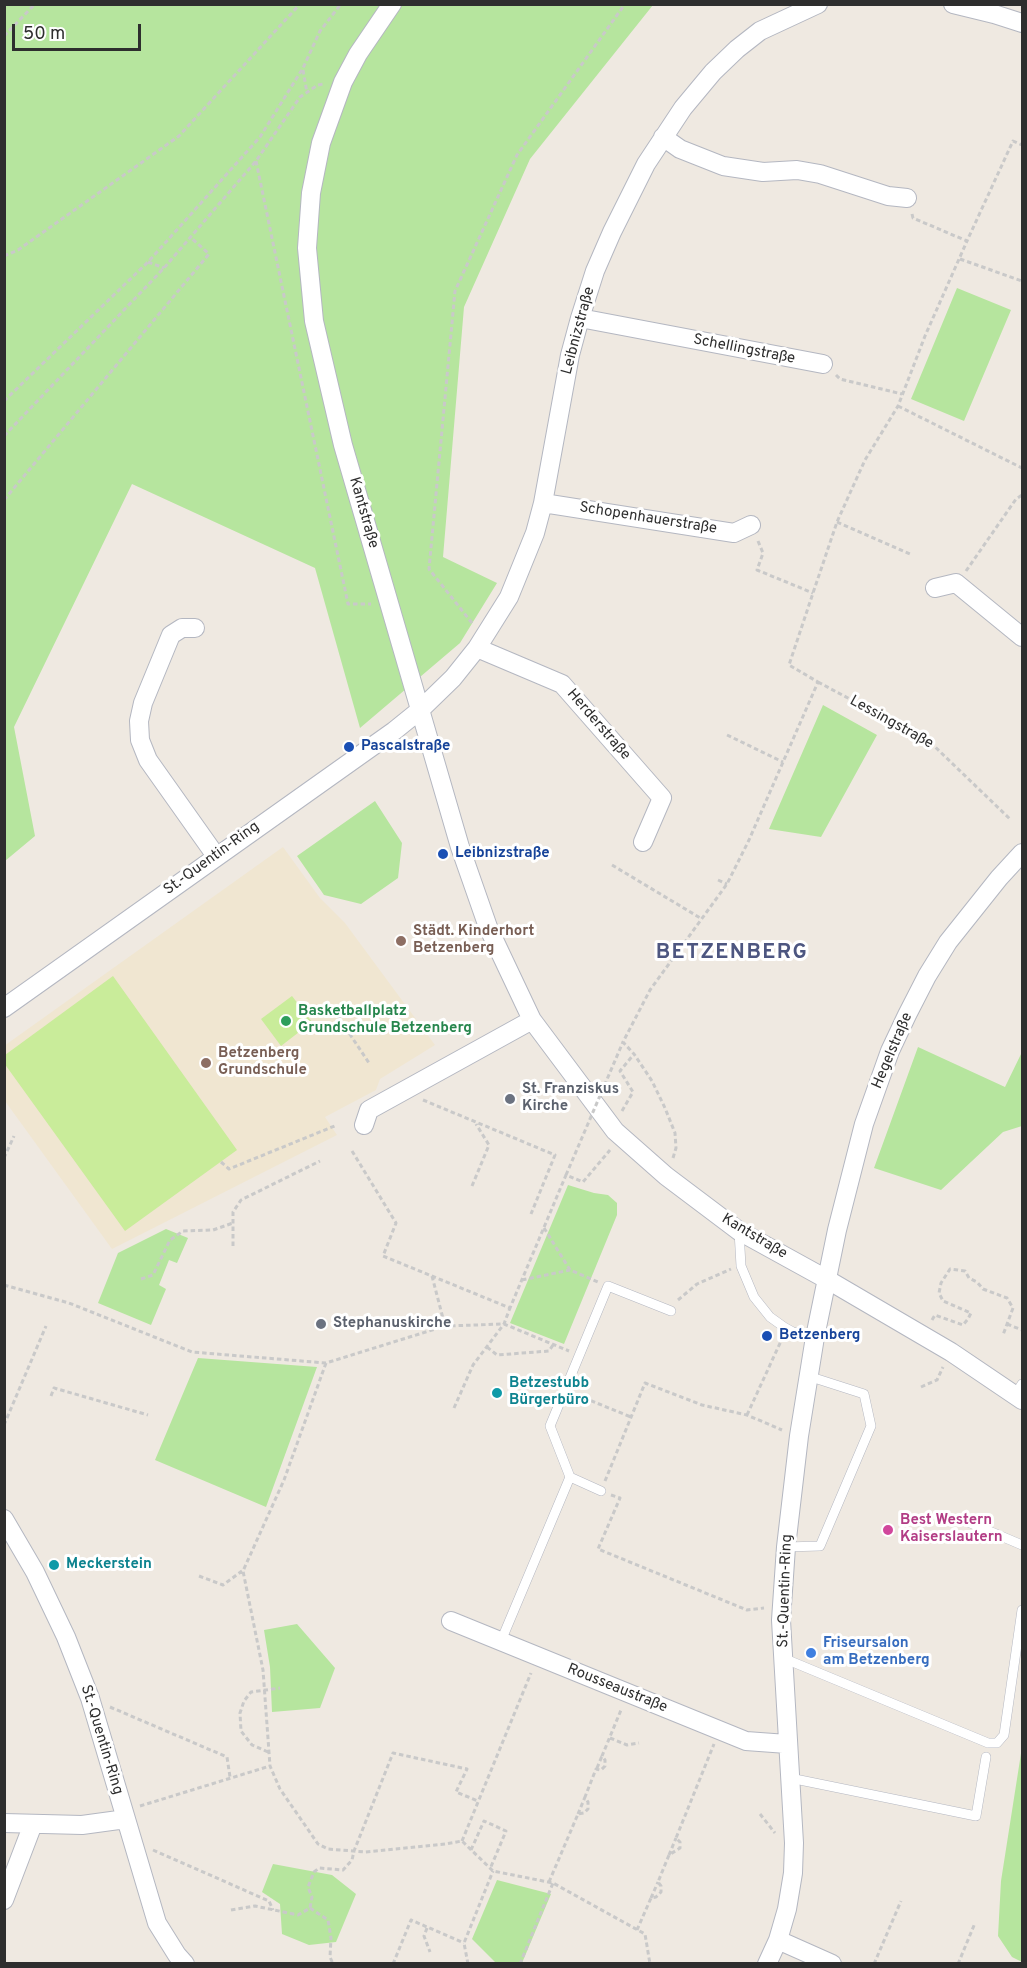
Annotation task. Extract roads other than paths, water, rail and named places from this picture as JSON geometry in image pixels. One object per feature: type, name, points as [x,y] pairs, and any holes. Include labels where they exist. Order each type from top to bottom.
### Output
[{"type":"street","name":"Kantstraße","points":[[392,4],[358,54],[343,82],[321,143],[312,193],[307,248],[314,321],[343,445],[460,848],[488,927],[532,1020],[615,1131],[666,1176],[739,1231],[828,1280],[1020,1393]]},
{"type":"street","name":"Leibnizstraße","points":[[420,710],[453,678],[477,648],[509,597],[523,566],[543,503],[568,366],[580,318],[595,271],[641,172],[683,108],[713,72],[737,49],[760,31],[818,4]]},
{"type":"street","points":[[953,4],[1023,22]]},
{"type":"street","points":[[663,137],[698,158],[723,166],[747,171],[797,170],[809,172],[888,196],[907,198]]},
{"type":"street","name":"Schellingstraße","points":[[580,318],[824,364]]},
{"type":"street","name":"Schopenhauerstraße","points":[[543,503],[734,532],[751,525]]},
{"type":"street","points":[[935,588],[956,583],[1023,637]]},
{"type":"street","points":[[195,628],[182,628],[171,634],[142,703],[139,721],[140,740],[148,760],[216,856]]},
{"type":"street","name":"Herderstraße","points":[[477,648],[562,684],[663,798],[643,842]]},
{"type":"street","name":"St.-Quentin-Ring","points":[[4,1008],[420,710]]},
{"type":"street","name":"Hegelstraße","points":[[828,1280],[864,1124],[890,1051],[927,976],[948,942],[999,878],[1023,853]]},
{"type":"street","points":[[364,1125],[369,1110],[532,1020]]},
{"type":"street","name":"St.-Quentin-Ring","points":[[767,1964],[788,1909],[793,1874],[781,1620],[786,1547],[808,1376],[828,1280]]},
{"type":"street","name":"St.-Quentin-Ring","points":[[4,1519],[35,1572],[66,1637],[90,1698],[130,1814],[157,1923],[185,1964]]},
{"type":"street","name":"Rousseaustraße","points":[[451,1621],[746,1741],[787,1744]]},
{"type":"street","points":[[4,1823],[82,1825],[130,1814]]},
{"type":"street","points":[[4,1900],[33,1824]]},
{"type":"street","points":[[778,1940],[832,1964]]},
{"type":"lane","points":[[739,1231],[741,1266],[754,1297],[770,1317],[784,1327],[793,1332],[815,1337]]},
{"type":"lane","points":[[501,1641],[570,1477],[550,1426],[608,1286],[670,1311]]},
{"type":"lane","points":[[786,1547],[820,1546],[871,1426],[864,1394],[808,1376]]},
{"type":"lane","points":[[570,1477],[601,1491]]},
{"type":"lane","points":[[968,1522],[1023,1545]]},
{"type":"lane","points":[[783,1658],[988,1743],[997,1743],[1004,1735],[1023,1610]]},
{"type":"lane","points":[[790,1778],[976,1816],[986,1757]]},
{"type":"place","name":"Pascalstraße","points":[[349,747]]},
{"type":"place","name":"Leibnizstraße","points":[[443,854]]},
{"type":"place","name":"Städt. Kinderhort Betzenberg","points":[[401,941]]},
{"type":"place","name":"Basketballplatz Grundschule Betzenberg","points":[[286,1021]]},
{"type":"place","name":"Betzenberg Grundschule","points":[[206,1063]]},
{"type":"place","name":"St. Franziskus Kirche","points":[[510,1099]]},
{"type":"place","name":"Stephanuskirche","points":[[321,1324]]},
{"type":"place","name":"Betzenberg","points":[[767,1336]]},
{"type":"place","name":"Betzestubb Bürgerbüro","points":[[497,1393]]},
{"type":"place","name":"Best Western Kaiserslautern","points":[[888,1530]]},
{"type":"place","name":"Meckerstein","points":[[54,1565]]},
{"type":"place","name":"Friseursalon am Betzenberg","points":[[811,1653]]},
{"type":"district","name":"BETZENBERG","points":[[732,954]]}]
